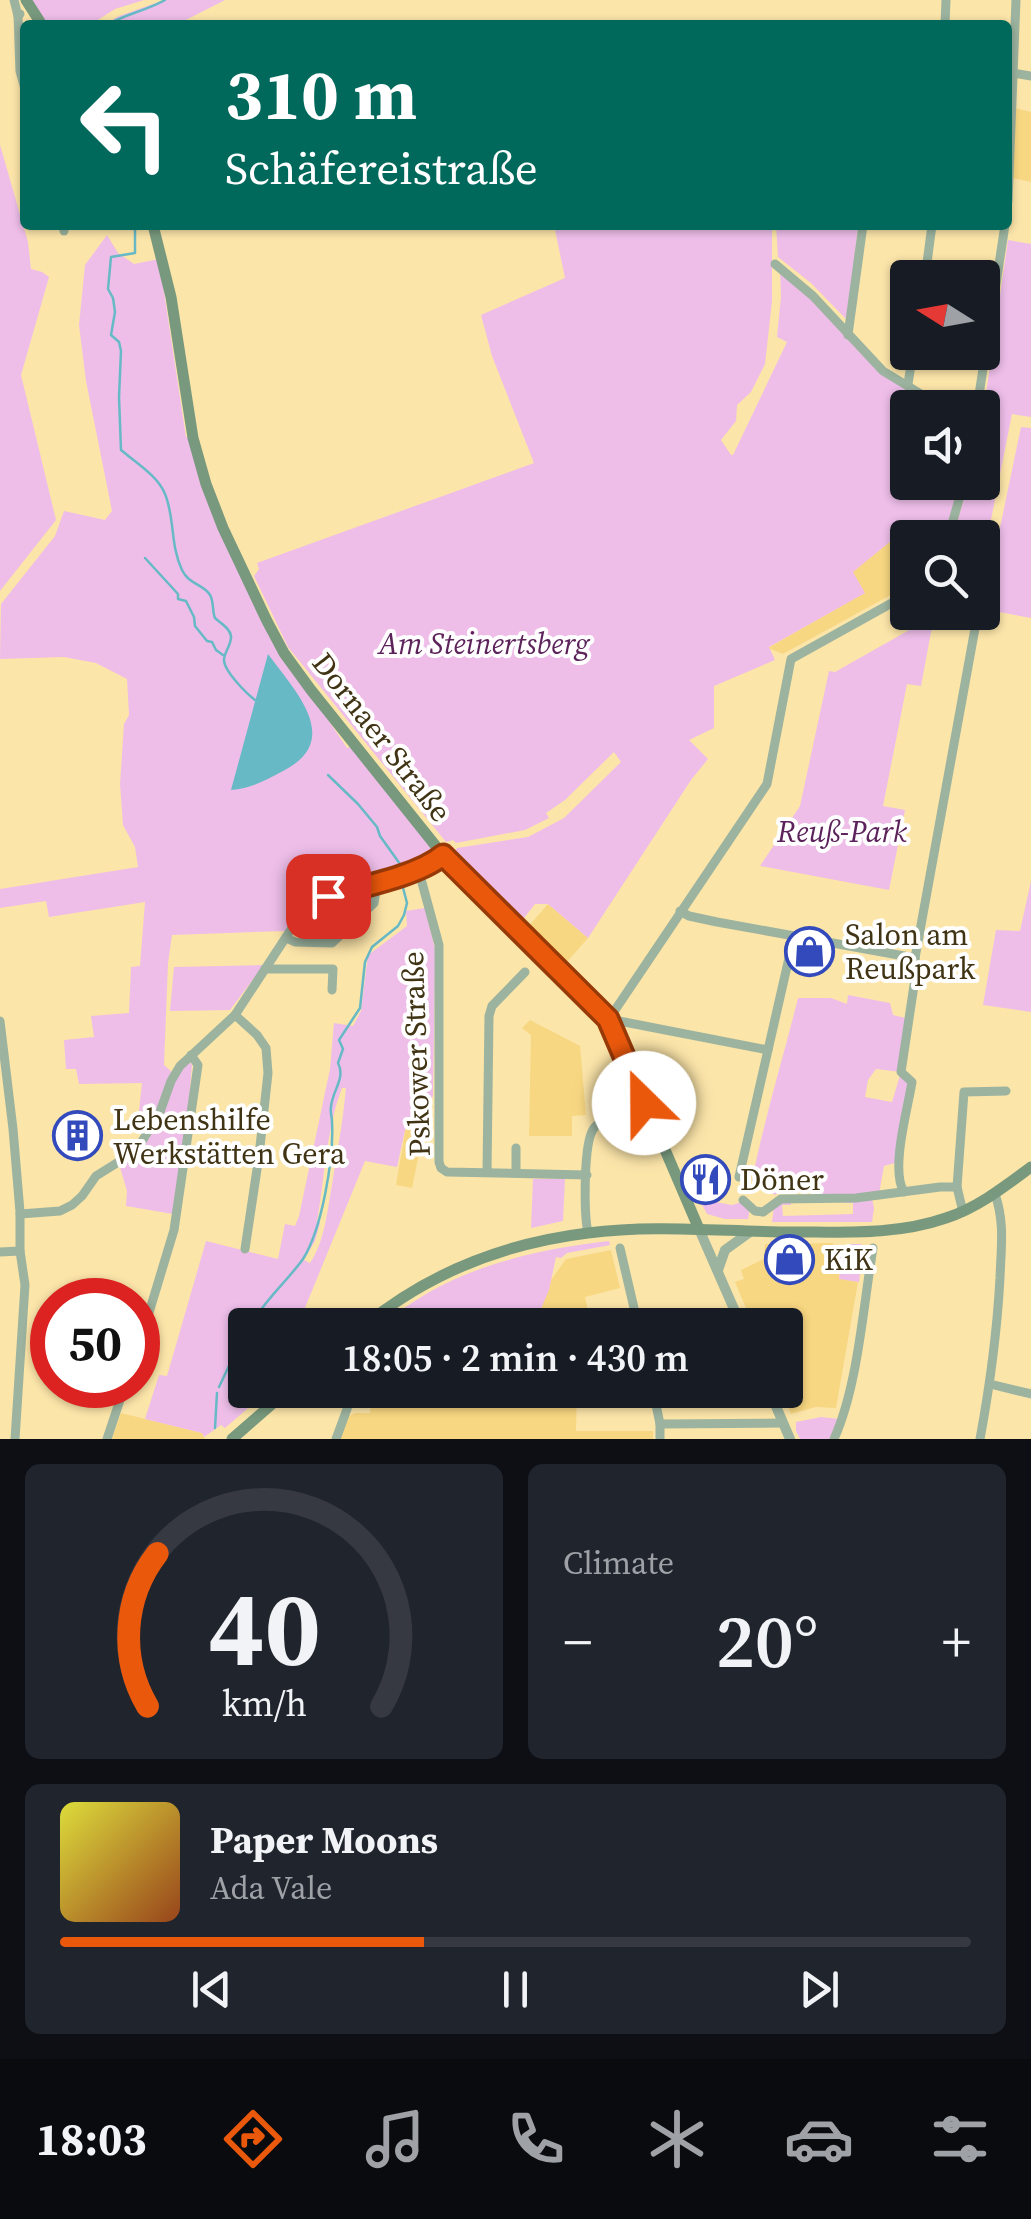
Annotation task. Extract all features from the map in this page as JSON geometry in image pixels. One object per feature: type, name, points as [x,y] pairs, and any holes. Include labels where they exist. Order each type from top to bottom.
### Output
[{"type":"main road","name":"Dornaer Straße","points":[[155,230],[164,258],[192,438],[206,484],[266,621],[311,690],[443,855],[608,1019],[699,1229]]},
{"type":"main road","points":[[388,1308],[417,1288],[471,1262],[587,1228],[886,1231],[928,1224],[963,1212],[1031,1168]]},
{"type":"main road","points":[[232,1439],[267,1408]]},
{"type":"street","points":[[14,0],[20,70]]},
{"type":"street","points":[[1012,99],[1016,0]]},
{"type":"street","points":[[18,16],[28,4]]},
{"type":"street","points":[[1013,73],[1031,76]]},
{"type":"street","points":[[848,335],[861,230]]},
{"type":"street","points":[[927,260],[931,230]]},
{"type":"street","points":[[980,390],[1005,230]]},
{"type":"street","points":[[775,264],[813,296],[883,371],[917,390]]},
{"type":"street","points":[[908,384],[910,370]]},
{"type":"street","points":[[768,1050],[608,1019],[767,784],[791,659],[890,604]]},
{"type":"street","points":[[904,1192],[899,1186],[899,1162],[912,1082],[902,1072],[915,958],[975,630]]},
{"type":"street","points":[[20,1214],[60,1211],[72,1206],[96,1176],[136,1150],[160,1112],[180,1066],[234,1015],[302,911],[312,902],[377,883],[443,855]]},
{"type":"street","name":"Pskower Straße","points":[[418,868],[439,945],[442,1168],[447,1172],[586,1174]]},
{"type":"street","points":[[286,938],[295,942],[332,943],[374,903],[377,883]]},
{"type":"street","points":[[680,911],[688,916],[915,958]]},
{"type":"street","points":[[739,1178],[794,936]]},
{"type":"street","points":[[265,969],[333,969],[332,990]]},
{"type":"street","points":[[487,1172],[489,1016],[492,1006],[525,972]]},
{"type":"street","points":[[234,1015],[258,1035],[266,1048],[268,1073],[244,1249]]},
{"type":"street","points":[[0,1022],[24,1285],[15,1437],[27,1439]]},
{"type":"street","points":[[159,1278],[174,1230],[198,1065],[191,1056]]},
{"type":"street","points":[[963,1212],[958,1188],[964,1092],[1006,1091]]},
{"type":"street","points":[[587,1228],[587,1148],[593,1128],[644,1103]]},
{"type":"street","points":[[0,1130],[12,1130]]},
{"type":"street","points":[[516,1148],[516,1173]]},
{"type":"street","points":[[743,1200],[754,1211],[762,1212],[782,1199],[856,1198],[958,1188]]},
{"type":"street","points":[[980,1439],[998,1310],[1003,1223],[994,1194]]},
{"type":"street","name":"Dornaer Straße","points":[[699,1229],[734,1308]]},
{"type":"street","points":[[718,1271],[724,1250],[750,1232]]},
{"type":"street","points":[[620,1248],[634,1308]]},
{"type":"street","points":[[834,1439],[843,1419],[853,1373],[873,1248]]},
{"type":"street","points":[[0,1252],[20,1251]]},
{"type":"street","points":[[990,1384],[1031,1394]]},
{"type":"street","points":[[107,1439],[118,1408]]},
{"type":"street","points":[[336,1439],[347,1408]]},
{"type":"street","points":[[657,1408],[660,1439]]},
{"type":"street","points":[[777,1408],[790,1439]]},
{"type":"street","points":[[0,1413],[14,1413]]},
{"type":"street","points":[[660,1424],[783,1423]]},
{"type":"shaded area","points":[[1015,108],[1031,112],[1031,182],[1013,178]]},
{"type":"shaded area","points":[[890,541],[890,595],[783,654],[768,648],[864,593],[852,572]]},
{"type":"shaded area","points":[[548,904],[588,938],[565,964],[526,929]]},
{"type":"shaded area","points":[[530,1020],[580,1046],[586,1115],[572,1116],[572,1136],[529,1136],[531,1035],[522,1028]]},
{"type":"shaded area","points":[[406,1126],[424,1129],[412,1188],[396,1185]]},
{"type":"shaded area","points":[[833,1243],[836,1262],[841,1263],[839,1278],[858,1282],[836,1408],[816,1407],[791,1414],[788,1408],[803,1408],[803,1308],[746,1308],[735,1282],[744,1279],[741,1270],[764,1259],[765,1244]]},
{"type":"shaded area","points":[[611,1250],[620,1288],[585,1297],[587,1308],[480,1308],[548,1290],[566,1259]]},
{"type":"shaded area","points":[[370,1408],[577,1408],[576,1431],[653,1431],[653,1439],[340,1439],[347,1417],[370,1413]]},
{"type":"shaded area","points":[[121,1413],[202,1433],[205,1439],[112,1439]]},
{"type":"green space","points":[[32,0],[144,0],[115,9],[98,20],[45,20]]},
{"type":"green space","points":[[164,0],[225,0],[186,20],[112,20]]},
{"type":"green space","points":[[0,145],[20,214],[20,230],[25,230],[28,242],[31,269],[49,277],[21,375],[56,520],[0,591]]},
{"type":"green space","name":"Am Steinertsberg","points":[[555,230],[772,230],[772,301],[765,364],[751,392],[737,405],[736,421],[721,440],[731,455],[787,342],[777,337],[780,271],[809,296],[863,356],[912,390],[890,390],[890,500],[958,500],[952,520],[890,520],[890,542],[853,572],[865,593],[769,647],[775,660],[714,686],[714,728],[689,740],[708,759],[588,938],[548,904],[535,904],[520,923],[455,851],[528,837],[564,818],[621,762],[614,752],[565,800],[546,813],[549,818],[525,830],[446,842],[288,647],[254,576],[259,569],[257,563],[534,463],[492,356],[481,315],[565,278]]},
{"type":"green space","points":[[776,230],[857,230],[848,321],[811,283],[778,257]]},
{"type":"green space","points":[[107,235],[118,253],[134,264],[159,259],[186,437],[189,436],[213,515],[327,718],[347,748],[436,852],[319,894],[296,914],[285,931],[172,935],[164,1065],[172,1072],[158,1111],[148,1126],[138,1120],[142,1083],[79,1084],[76,1069],[66,1069],[64,1040],[94,1037],[91,1016],[129,1013],[131,967],[140,966],[145,902],[49,917],[46,901],[0,908],[0,889],[138,867],[135,847],[123,825],[120,784],[124,724],[129,715],[127,679],[96,663],[64,657],[0,659],[1,604],[55,536],[64,511],[105,520],[112,511],[79,325],[85,265]]},
{"type":"green space","points":[[1008,240],[1031,244],[1031,417],[1012,414],[1000,474],[1000,390],[987,390],[989,370],[1000,370],[1000,296]]},
{"type":"green space","points":[[1021,427],[1031,428],[1031,618],[1000,612],[1000,528]]},
{"type":"green space","points":[[964,500],[995,500],[991,520],[958,520]]},
{"type":"green space","name":"Reuß-Park","points":[[909,630],[931,630],[921,686],[907,684],[883,806],[905,810],[889,890],[760,866],[800,806],[829,671],[835,672]]},
{"type":"green space","points":[[1031,881],[1031,1012],[983,1005],[996,930],[1020,931]]},
{"type":"green space","points":[[425,908],[435,949],[433,1095],[424,1129],[406,1126],[397,1167],[365,1161],[305,1308],[228,1308],[228,1408],[248,1408],[225,1428],[221,1425],[204,1437],[202,1433],[145,1419],[148,1408],[160,1408],[160,1375],[167,1376],[206,1241],[278,1259],[285,1224],[295,1226],[299,1216],[330,1069],[334,1023],[353,1026],[361,1011],[368,955],[407,926],[406,911]],"holes":[[[342,1088],[346,1088],[325,1226],[310,1263],[304,1260],[320,1223],[317,1221],[332,1120]]]},
{"type":"green space","points":[[264,965],[230,1010],[170,1011],[174,967]]},
{"type":"green space","points":[[848,995],[890,1003],[893,1015],[910,1019],[901,1071],[912,1082],[899,1162],[884,1166],[879,1194],[822,1196],[821,1189],[779,1189],[776,1195],[771,1193],[772,1182],[752,1181],[798,998],[831,998],[847,1004]],"holes":[[[876,1069],[901,1072],[892,1102],[865,1097],[868,1080]]]},
{"type":"green space","points":[[190,1062],[187,1123],[173,1214],[126,1206],[127,1191],[119,1164],[136,1154],[148,1140],[175,1082]]},
{"type":"green space","points":[[533,1179],[565,1179],[563,1221],[531,1228]]},
{"type":"green space","points":[[699,1199],[732,1205],[742,1202],[750,1208],[748,1219],[707,1214]]},
{"type":"green space","points":[[791,1199],[791,1205],[782,1205],[783,1216],[853,1214],[853,1203],[844,1200],[872,1199],[872,1222],[772,1222],[774,1206]]},
{"type":"green space","points":[[609,1241],[610,1245],[556,1257],[541,1308],[404,1308],[461,1277],[549,1250]]},
{"type":"green space","points":[[849,1244],[863,1247],[859,1282],[839,1279],[841,1264],[836,1259]]},
{"type":"green space","points":[[821,1417],[839,1419],[831,1439],[800,1439],[796,1422]]},
{"type":"water","points":[[268,654],[301,699],[312,730],[310,745],[301,759],[283,771],[258,784],[231,790]]},
{"type":"waterway","points":[[117,20],[165,0]]},
{"type":"waterway","points":[[135,230],[135,253],[111,257],[108,289],[115,312],[111,335],[119,342],[121,351],[121,450],[162,487],[182,570],[210,595],[215,618],[231,636],[225,665],[255,700]]},
{"type":"waterway","points":[[145,558],[178,594],[178,599],[186,601],[195,626],[223,655]]},
{"type":"waterway","points":[[328,775],[377,827],[400,864]]},
{"type":"waterway","points":[[262,1308],[303,1259],[316,1230],[329,1173],[331,1107],[340,1079],[338,1063],[343,1049],[339,1040],[360,1008],[365,962],[372,947],[398,926],[404,915],[407,903],[401,880]]},
{"type":"waterway","points":[[219,1387],[228,1368]]},
{"type":"waterway","points":[[215,1428],[217,1393]]},
{"type":"place","name":"Salon am Reußpark","points":[[810,951]]},
{"type":"place","name":"Lebenshilfe Werkstätten Gera","points":[[78,1136]]},
{"type":"place","name":"Döner","points":[[705,1179]]},
{"type":"place","name":"KiK","points":[[789,1259]]},
{"type":"route","points":[[328,896],[377,883],[443,855],[598,1006],[608,1019],[644,1103]]}]
